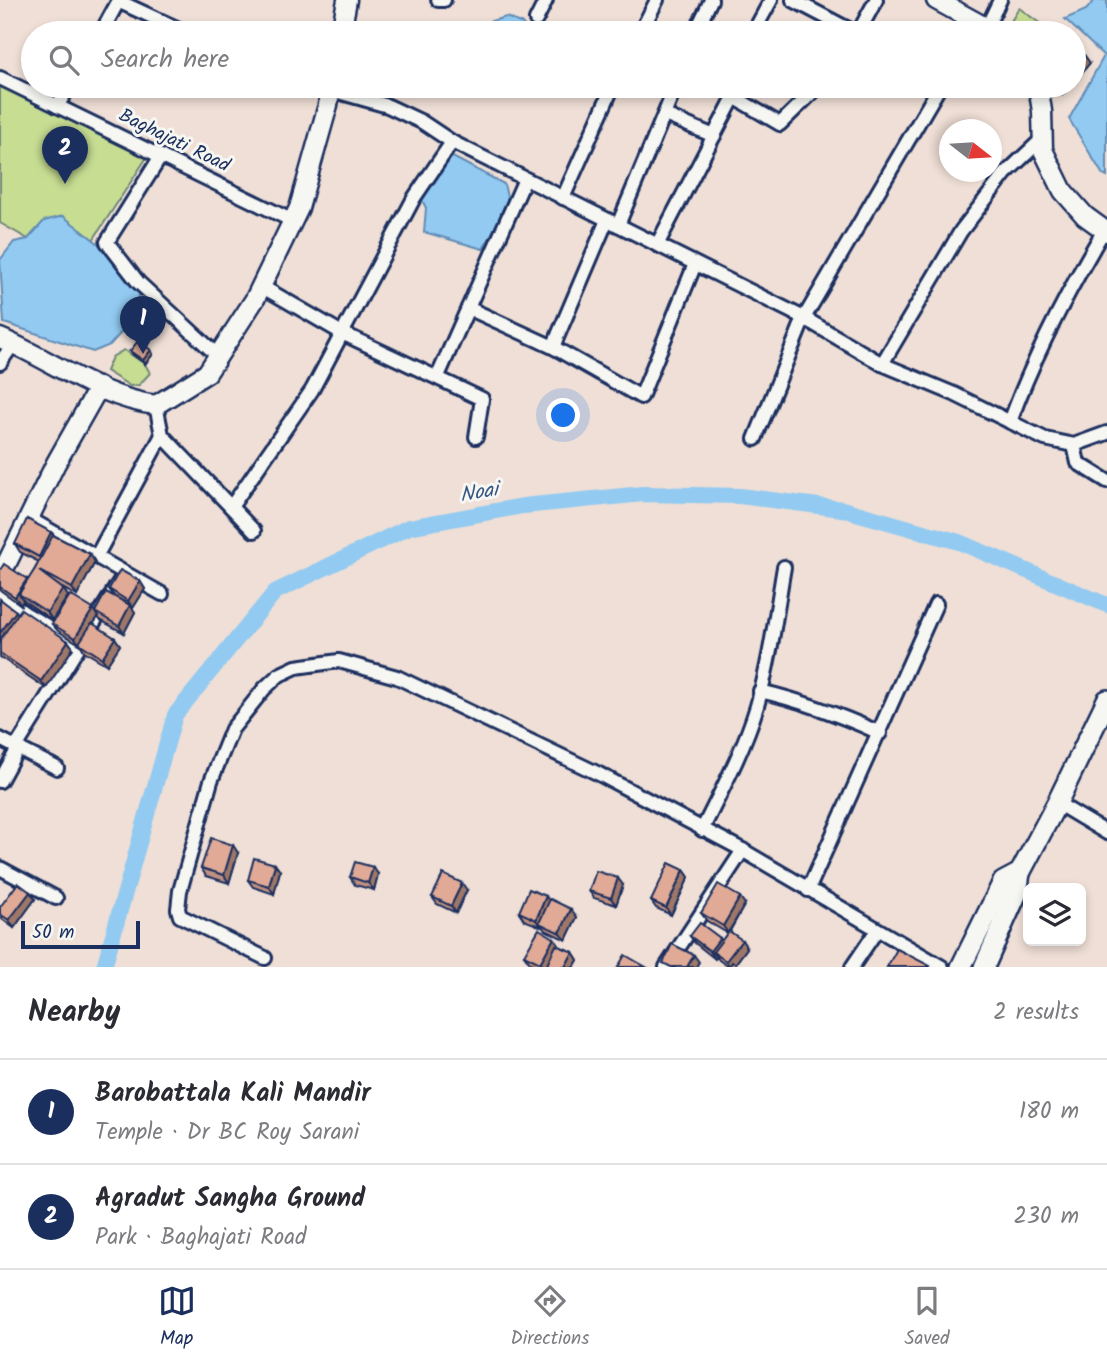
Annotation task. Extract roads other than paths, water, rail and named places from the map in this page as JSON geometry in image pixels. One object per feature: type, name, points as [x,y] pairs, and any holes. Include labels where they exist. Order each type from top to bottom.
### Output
[{"type":"main road","points":[[984,967],[1017,893],[1020,873],[1107,700]]},
{"type":"main road","points":[[961,967],[1003,882],[1020,873]]},
{"type":"street","points":[[343,21],[347,0]]},
{"type":"street","points":[[438,0],[444,0]]},
{"type":"street","points":[[536,20],[546,0]]},
{"type":"street","points":[[646,21],[657,0]]},
{"type":"street","points":[[701,21],[711,0]]},
{"type":"street","points":[[760,21],[771,0]]},
{"type":"street","points":[[793,0],[834,21]]},
{"type":"street","points":[[864,21],[876,0]]},
{"type":"street","points":[[936,0],[971,21]]},
{"type":"street","points":[[993,21],[1000,0]]},
{"type":"street","points":[[108,21],[119,1],[162,21]]},
{"type":"street","name":"Baghajati Road","points":[[0,78],[21,88]]},
{"type":"street","name":"Baghajati Road","points":[[41,98],[293,221]]},
{"type":"street","points":[[57,106],[62,98]]},
{"type":"street","points":[[0,363],[7,341],[99,387],[142,403],[156,405],[207,373],[261,286],[299,208],[324,98]]},
{"type":"street","points":[[360,98],[388,106],[422,122],[452,142],[804,318],[882,363],[954,394],[1045,439],[1074,445],[1107,433]]},
{"type":"street","points":[[564,198],[608,98]]},
{"type":"street","points":[[553,347],[671,98]]},
{"type":"street","points":[[657,245],[714,136],[730,98]]},
{"type":"street","points":[[743,98],[780,124],[807,98]]},
{"type":"street","points":[[755,439],[804,318],[933,98]]},
{"type":"street","points":[[1010,422],[1030,372],[1064,302],[1106,231],[1085,216],[1063,191],[1043,150],[1040,98]]},
{"type":"street","points":[[665,115],[714,136]]},
{"type":"street","points":[[882,363],[961,231],[1005,174],[1041,139]]},
{"type":"street","points":[[231,507],[312,390],[414,198],[452,142]]},
{"type":"street","points":[[161,156],[107,242],[138,282],[218,356]]},
{"type":"street","points":[[438,376],[525,179]]},
{"type":"street","points":[[468,308],[553,347],[641,397],[695,264]]},
{"type":"street","points":[[261,286],[342,333],[482,398],[476,438]]},
{"type":"street","points":[[1,572],[56,463],[99,387]]},
{"type":"street","points":[[156,405],[162,435],[254,531]]},
{"type":"street","points":[[96,557],[162,435]]},
{"type":"street","points":[[1074,445],[1078,463],[1107,481]]},
{"type":"street","points":[[30,519],[162,594]]},
{"type":"street","points":[[702,830],[743,741],[760,691],[784,567]]},
{"type":"street","points":[[0,781],[17,747],[124,573]]},
{"type":"street","points":[[0,595],[26,614],[80,645]]},
{"type":"street","points":[[808,890],[936,604]]},
{"type":"street","points":[[265,958],[180,916],[180,891],[211,781],[232,729],[264,689],[279,675],[296,667],[339,661],[397,677],[599,774],[743,850],[942,967]]},
{"type":"street","points":[[760,691],[825,709],[880,733]]},
{"type":"street","points":[[0,739],[57,768]]},
{"type":"street","points":[[1057,803],[1107,833]]},
{"type":"street","points":[[666,967],[743,850]]},
{"type":"street","points":[[0,868],[56,898]]},
{"type":"street","points":[[852,967],[877,930]]},
{"type":"water","points":[[1095,0],[1107,0],[1107,177],[1103,175],[1069,119],[1081,98],[1086,98],[1086,88],[1104,56],[1086,39],[1086,21],[1065,19],[1086,10]]},
{"type":"water","points":[[506,17],[516,21],[492,21]]},
{"type":"water","points":[[445,153],[504,184],[509,205],[483,249],[424,232],[426,208],[418,192]]},
{"type":"water","points":[[63,216],[108,251],[140,293],[128,325],[110,345],[93,352],[4,323],[0,260],[14,242],[28,239],[44,221]]},
{"type":"waterway","name":"Noai","points":[[104,967],[175,715],[275,592],[409,527],[523,506],[643,494],[740,496],[842,509],[959,542],[1107,605]]},
{"type":"place","name":"Agradut Sangha Ground","points":[[65,184]]},
{"type":"place","name":"Barobattala Kali Mandir","points":[[143,354]]}]
